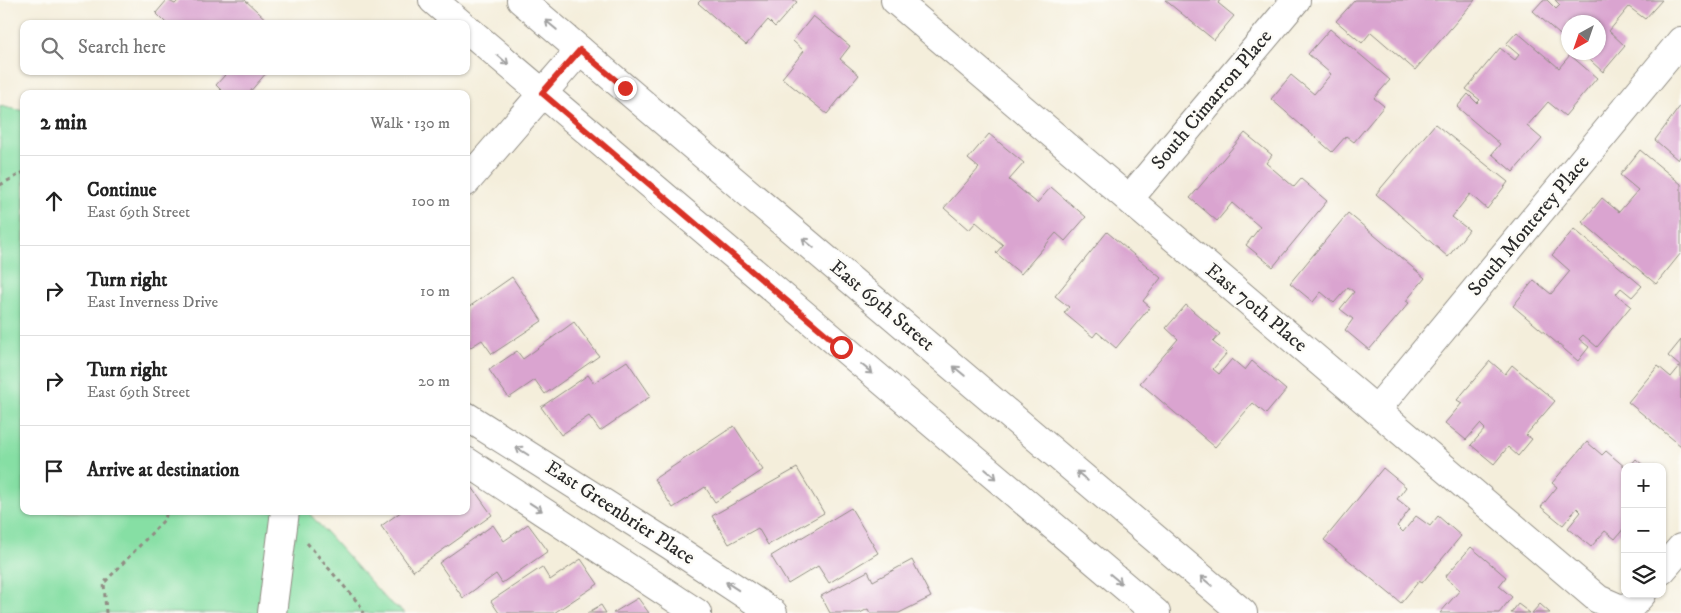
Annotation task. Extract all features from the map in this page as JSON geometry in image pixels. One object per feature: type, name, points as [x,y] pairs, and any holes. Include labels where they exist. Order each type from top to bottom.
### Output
[{"type":"street","points":[[433,0],[456,20]]},
{"type":"street","name":"East 69th Street","points":[[521,0],[1244,613]]},
{"type":"street","name":"East 70th Place","points":[[896,0],[1598,599],[1631,602]]},
{"type":"street","name":"South Cimarron Place","points":[[1129,199],[1296,0]]},
{"type":"street","points":[[470,31],[1156,613]]},
{"type":"street","name":"South Monterey Place","points":[[1376,410],[1681,42]]},
{"type":"street","points":[[470,177],[580,50]]},
{"type":"street","name":"East Greenbrier Place","points":[[470,419],[773,613]]},
{"type":"street","name":"East Greenbrier Place","points":[[470,464],[697,613]]},
{"type":"street","points":[[272,613],[284,517]]},
{"type":"street","points":[[1666,565],[1681,548]]},
{"type":"path","points":[[0,185],[20,174]]},
{"type":"path","points":[[106,613],[104,583],[165,519],[166,515]]},
{"type":"path","points":[[284,517],[360,604],[363,613]]},
{"type":"green space","points":[[0,106],[20,110],[20,515],[311,515],[388,601],[405,613],[0,613]]},
{"type":"building","points":[[167,0],[175,4],[179,0],[245,0],[267,20],[163,20],[156,13]]},
{"type":"building","points":[[701,0],[794,0],[797,2],[775,27],[768,20],[746,45],[698,3]]},
{"type":"building","points":[[1165,0],[1220,0],[1218,3],[1234,16],[1214,40]]},
{"type":"building","points":[[1355,0],[1475,0],[1415,70],[1371,32],[1362,43],[1336,21]]},
{"type":"building","points":[[1543,0],[1547,0],[1556,9],[1560,5],[1555,0],[1662,0],[1645,19],[1629,7],[1609,31],[1625,46],[1603,72],[1590,60],[1606,60],[1606,15],[1561,15],[1561,36],[1533,11]]},
{"type":"building","points":[[813,16],[850,46],[840,59],[859,75],[827,114],[782,78],[804,51],[793,41]]},
{"type":"building","points":[[1330,29],[1390,80],[1374,98],[1384,106],[1354,142],[1346,136],[1332,152],[1271,99],[1291,75],[1314,94],[1331,74],[1308,54]]},
{"type":"building","points":[[1517,32],[1559,68],[1566,60],[1576,60],[1597,78],[1565,116],[1548,102],[1527,126],[1542,139],[1513,172],[1492,154],[1500,144],[1457,107],[1468,94],[1477,103],[1480,100],[1466,89],[1500,48],[1515,60],[1519,55],[1506,44]]},
{"type":"building","points":[[225,75],[265,75],[251,90],[221,90],[216,85]]},
{"type":"building","points":[[1681,105],[1681,155],[1678,160],[1655,140]]},
{"type":"building","points":[[1435,124],[1508,182],[1487,209],[1470,194],[1452,217],[1469,230],[1448,257],[1376,194]]},
{"type":"building","points":[[1245,133],[1272,155],[1266,163],[1294,187],[1301,179],[1327,201],[1273,267],[1246,245],[1260,227],[1232,203],[1217,221],[1190,198]]},
{"type":"building","points":[[989,134],[1024,163],[1009,180],[1037,203],[1051,187],[1086,217],[1065,241],[1056,233],[1021,274],[996,253],[1003,245],[976,222],[969,230],[944,208],[979,168],[968,159]]},
{"type":"building","points":[[1640,150],[1681,184],[1681,253],[1656,284],[1582,222],[1602,198],[1619,212],[1638,190],[1620,175]]},
{"type":"building","points":[[1348,213],[1425,278],[1406,301],[1409,303],[1369,350],[1345,330],[1353,319],[1340,309],[1354,292],[1348,287],[1334,303],[1321,292],[1313,302],[1290,283]]},
{"type":"building","points":[[1574,229],[1642,286],[1632,297],[1621,288],[1616,294],[1631,306],[1597,347],[1583,335],[1579,339],[1589,347],[1578,361],[1513,306],[1534,280],[1551,294],[1570,271],[1552,255]]},
{"type":"building","points":[[1107,232],[1161,278],[1143,301],[1150,307],[1116,348],[1097,332],[1093,337],[1064,313],[1069,307],[1055,296]]},
{"type":"building","points":[[512,277],[542,321],[492,354],[482,340],[470,348],[470,306]]},
{"type":"building","points":[[1186,305],[1220,334],[1213,342],[1227,353],[1213,369],[1219,374],[1232,359],[1245,370],[1252,361],[1286,390],[1266,414],[1253,403],[1215,447],[1140,383],[1178,339],[1166,328]]},
{"type":"building","points":[[574,322],[599,356],[545,394],[535,380],[509,398],[489,370],[517,351],[523,359]]},
{"type":"building","points":[[1681,340],[1681,446],[1628,402],[1658,366],[1671,377],[1680,366],[1668,356]]},
{"type":"building","points":[[627,361],[651,396],[600,431],[589,416],[561,435],[541,407],[588,375],[594,383]]},
{"type":"building","points":[[1490,361],[1505,374],[1512,365],[1555,401],[1526,435],[1532,439],[1518,456],[1508,447],[1494,464],[1471,445],[1485,429],[1480,424],[1466,440],[1445,423],[1462,403],[1457,400]]},
{"type":"building","points":[[734,426],[763,470],[715,502],[705,487],[673,508],[654,479]]},
{"type":"building","points":[[1587,442],[1602,455],[1606,451],[1621,464],[1621,532],[1615,539],[1605,531],[1591,547],[1568,528],[1581,512],[1577,508],[1563,525],[1541,507],[1557,487],[1552,483]]},
{"type":"building","points":[[1636,459],[1640,463],[1632,463]]},
{"type":"building","points":[[797,468],[824,513],[768,545],[758,528],[729,544],[712,516]]},
{"type":"building","points":[[1383,468],[1406,487],[1397,499],[1410,509],[1397,526],[1403,532],[1416,516],[1430,526],[1438,516],[1461,536],[1422,583],[1419,581],[1401,603],[1324,540]]},
{"type":"building","points":[[472,487],[492,515],[413,571],[381,526],[396,515],[470,515],[470,488]]},
{"type":"building","points":[[851,508],[878,553],[829,583],[818,566],[788,584],[771,556]]},
{"type":"building","points":[[528,524],[548,551],[502,583],[496,574],[463,598],[439,563],[493,525],[504,541]]},
{"type":"building","points":[[1471,547],[1506,577],[1499,586],[1512,597],[1499,613],[1440,613],[1460,590],[1445,577]]},
{"type":"building","points":[[581,559],[598,584],[554,613],[499,613],[491,601],[542,567],[550,580]]},
{"type":"building","points":[[912,560],[931,597],[899,613],[870,613],[868,609],[860,613],[830,613],[821,596],[868,571],[873,581]]},
{"type":"building","points":[[638,598],[649,613],[613,613]]},
{"type":"building","points":[[1518,604],[1530,613],[1511,613]]},
{"type":"building","points":[[1540,604],[1550,613],[1532,613]]},
{"type":"building","points":[[601,605],[606,613],[587,613]]},
{"type":"route","points":[[625,88],[580,50],[542,93],[841,347]]}]
